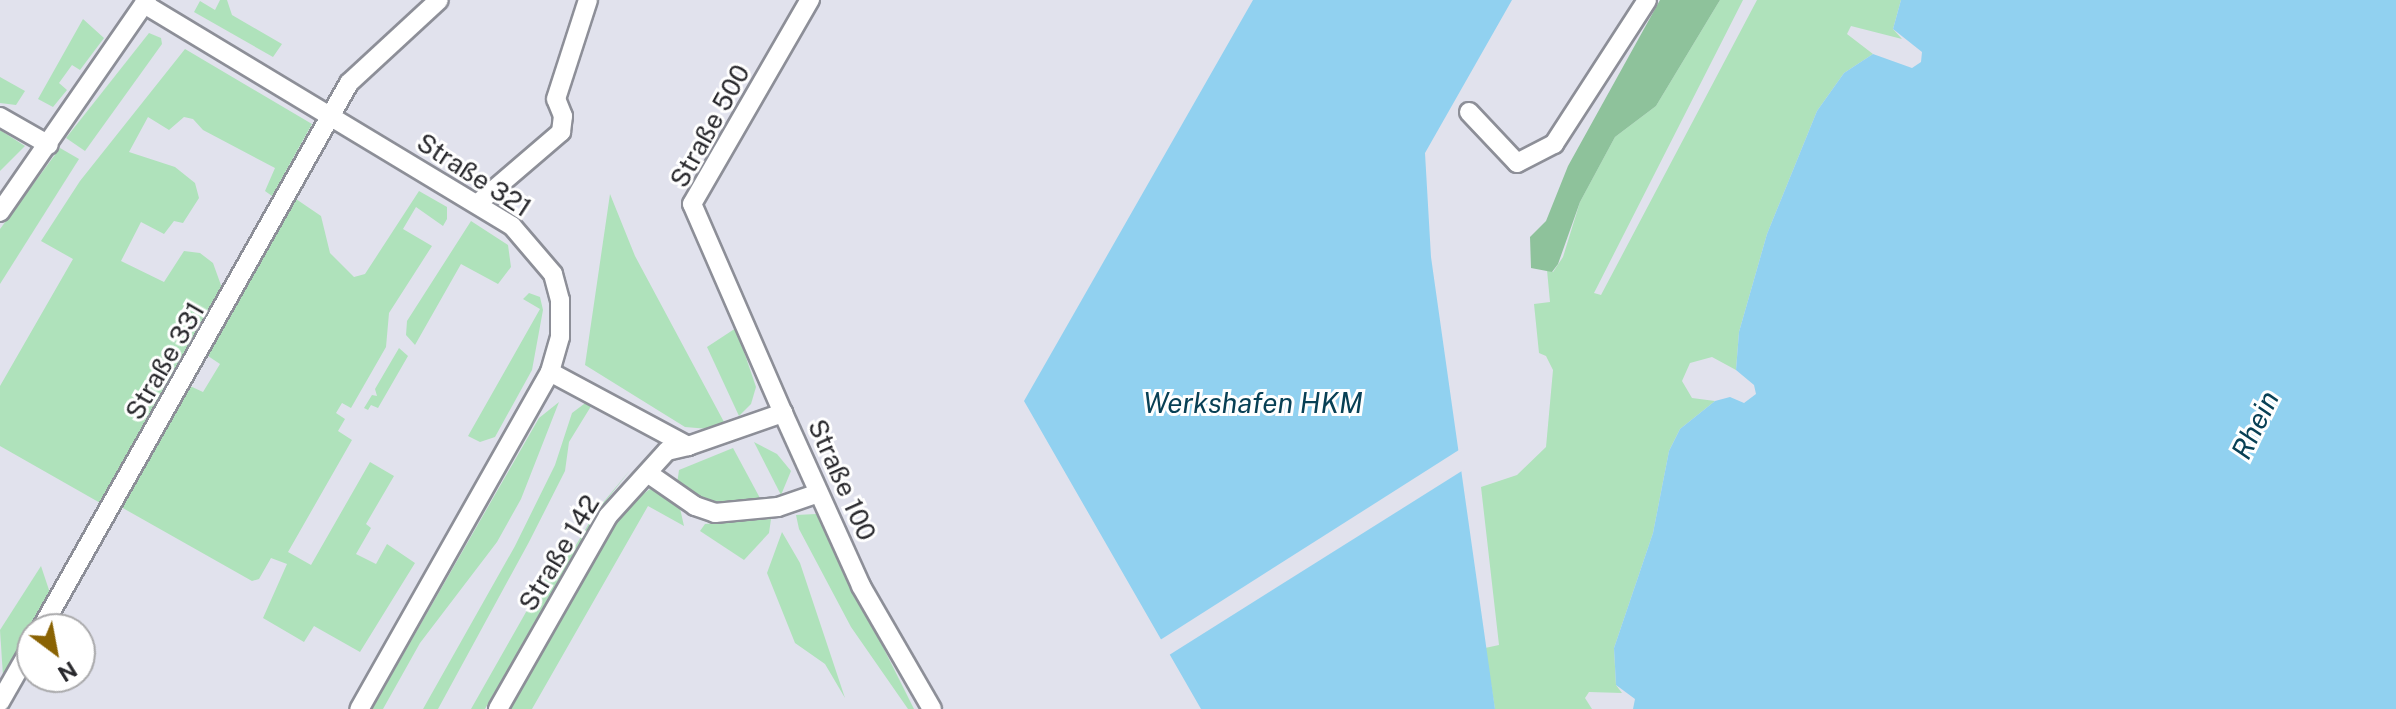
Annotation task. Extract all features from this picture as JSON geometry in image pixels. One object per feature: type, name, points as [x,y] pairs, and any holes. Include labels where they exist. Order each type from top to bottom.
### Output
[{"type":"street","name":"Straße 331","points":[[50,613],[333,118],[349,83],[439,0]]},
{"type":"street","points":[[477,204],[561,132],[563,116],[556,99],[588,0]]},
{"type":"street","name":"Straße 500","points":[[783,413],[692,204],[810,0]]},
{"type":"street","points":[[1469,112],[1517,163],[1554,144],[1647,0]]},
{"type":"street","name":"Straße 321","points":[[146,2],[512,226],[553,274],[560,300],[560,337],[550,372],[359,709]]},
{"type":"street","points":[[0,212],[146,2]]},
{"type":"street","points":[[0,117],[49,145]]},
{"type":"street","points":[[550,372],[688,446]]},
{"type":"street","name":"Straße 100","points":[[688,446],[783,413],[861,586],[932,709]]},
{"type":"street","name":"Straße 142","points":[[498,709],[608,516],[667,451],[688,446]]},
{"type":"street","points":[[649,474],[695,506],[715,513],[778,507],[819,493]]},
{"type":"street","points":[[0,702],[16,674]]},
{"type":"green space","points":[[220,0],[227,0],[232,15],[282,44],[273,57],[194,12],[200,1],[215,10]]},
{"type":"green space","points":[[1660,0],[1720,0],[1656,106],[1615,137],[1580,202],[1558,264],[1552,272],[1531,268],[1530,237],[1546,221],[1568,166]]},
{"type":"green space","points":[[1720,0],[1743,0],[1594,293],[1601,295],[1757,0],[1901,0],[1893,29],[1902,39],[1851,26],[1847,34],[1873,54],[1844,73],[1817,111],[1767,234],[1739,332],[1736,370],[1712,357],[1690,363],[1682,381],[1692,398],[1715,401],[1680,429],[1669,451],[1653,533],[1614,648],[1616,685],[1622,693],[1589,692],[1585,698],[1592,709],[1495,709],[1485,648],[1499,645],[1481,487],[1517,475],[1546,447],[1553,370],[1546,356],[1539,353],[1534,304],[1550,302],[1547,270],[1553,272],[1563,257],[1580,202],[1615,137],[1656,106]]},
{"type":"green space","points":[[83,19],[104,38],[80,70],[72,65],[59,83],[67,90],[53,107],[38,99]]},
{"type":"green space","points":[[149,33],[161,38],[162,44],[85,151],[66,138]]},
{"type":"green space","points":[[185,49],[312,124],[272,196],[265,191],[275,168],[203,130],[193,119],[184,117],[169,130],[148,117],[129,152],[175,167],[195,183],[199,198],[183,223],[174,221],[164,234],[141,222],[121,261],[164,282],[184,251],[200,253],[213,263],[222,288],[102,504],[0,446],[0,386],[73,259],[41,241],[80,181]]},
{"type":"green space","points":[[0,77],[25,91],[16,105],[0,103]]},
{"type":"green space","points":[[0,130],[25,146],[0,171]]},
{"type":"green space","points":[[60,148],[79,159],[0,284],[0,229]]},
{"type":"green space","points":[[419,191],[447,207],[447,219],[443,226],[416,207],[403,229],[432,246],[389,313],[386,347],[351,408],[342,403],[336,413],[345,419],[338,431],[352,440],[288,552],[311,565],[370,462],[394,476],[366,524],[371,528],[356,554],[376,564],[387,544],[415,563],[360,652],[314,626],[304,642],[263,618],[287,564],[271,558],[259,579],[252,581],[121,507],[190,386],[203,392],[220,364],[208,356],[296,199],[321,216],[330,253],[354,277],[365,274]]},
{"type":"green space","points":[[610,194],[635,256],[724,422],[709,429],[685,427],[585,365]]},
{"type":"green space","points":[[471,221],[508,245],[511,267],[498,284],[461,264],[415,345],[406,335],[407,321]]},
{"type":"green space","points":[[529,293],[540,297],[543,310],[532,370],[495,437],[480,442],[468,436],[540,309],[523,299]]},
{"type":"green space","points":[[736,328],[756,387],[751,404],[739,416],[707,347]]},
{"type":"green space","points":[[399,348],[408,356],[378,408],[371,405],[368,410],[364,408],[372,395],[377,396],[375,389]]},
{"type":"green space","points":[[588,401],[593,403],[569,442],[565,471],[529,542],[438,709],[423,709],[515,546],[555,465],[572,413]]},
{"type":"green space","points":[[559,402],[521,499],[497,542],[420,643],[383,709],[372,709],[539,418]]},
{"type":"green space","points":[[754,442],[777,454],[791,471],[781,495]]},
{"type":"green space","points":[[733,448],[761,500],[706,502],[677,484],[679,470]]},
{"type":"green space","points":[[630,470],[598,511],[485,709],[471,709],[551,568],[576,545],[597,510]]},
{"type":"green space","points":[[650,489],[679,504],[684,526],[648,506],[532,709],[510,709],[625,508]]},
{"type":"green space","points":[[816,514],[826,520],[825,531],[914,709],[908,709],[851,627],[799,529],[796,515]]},
{"type":"green space","points":[[771,519],[769,533],[744,560],[700,531],[705,524]]},
{"type":"green space","points":[[782,532],[800,563],[845,698],[825,664],[795,643],[767,573]]},
{"type":"green space","points":[[41,566],[50,593],[39,613],[16,613],[16,653],[3,676],[0,630]]},
{"type":"water","name":"Werkshafen HKM","points":[[1253,0],[1512,0],[1425,153],[1431,257],[1495,709],[1201,709],[1024,401]]},
{"type":"water","name":"Rhein","points":[[1901,0],[2396,0],[2396,709],[1633,709],[1635,699],[1616,685],[1614,648],[1653,533],[1669,451],[1680,429],[1715,401],[1730,397],[1744,403],[1756,394],[1754,385],[1736,370],[1739,332],[1767,234],[1817,111],[1844,73],[1873,54],[1912,68],[1921,62],[1922,52],[1893,29]]},
{"type":"pier","points":[[1462,448],[1465,469],[1166,657],[1157,642]]}]
